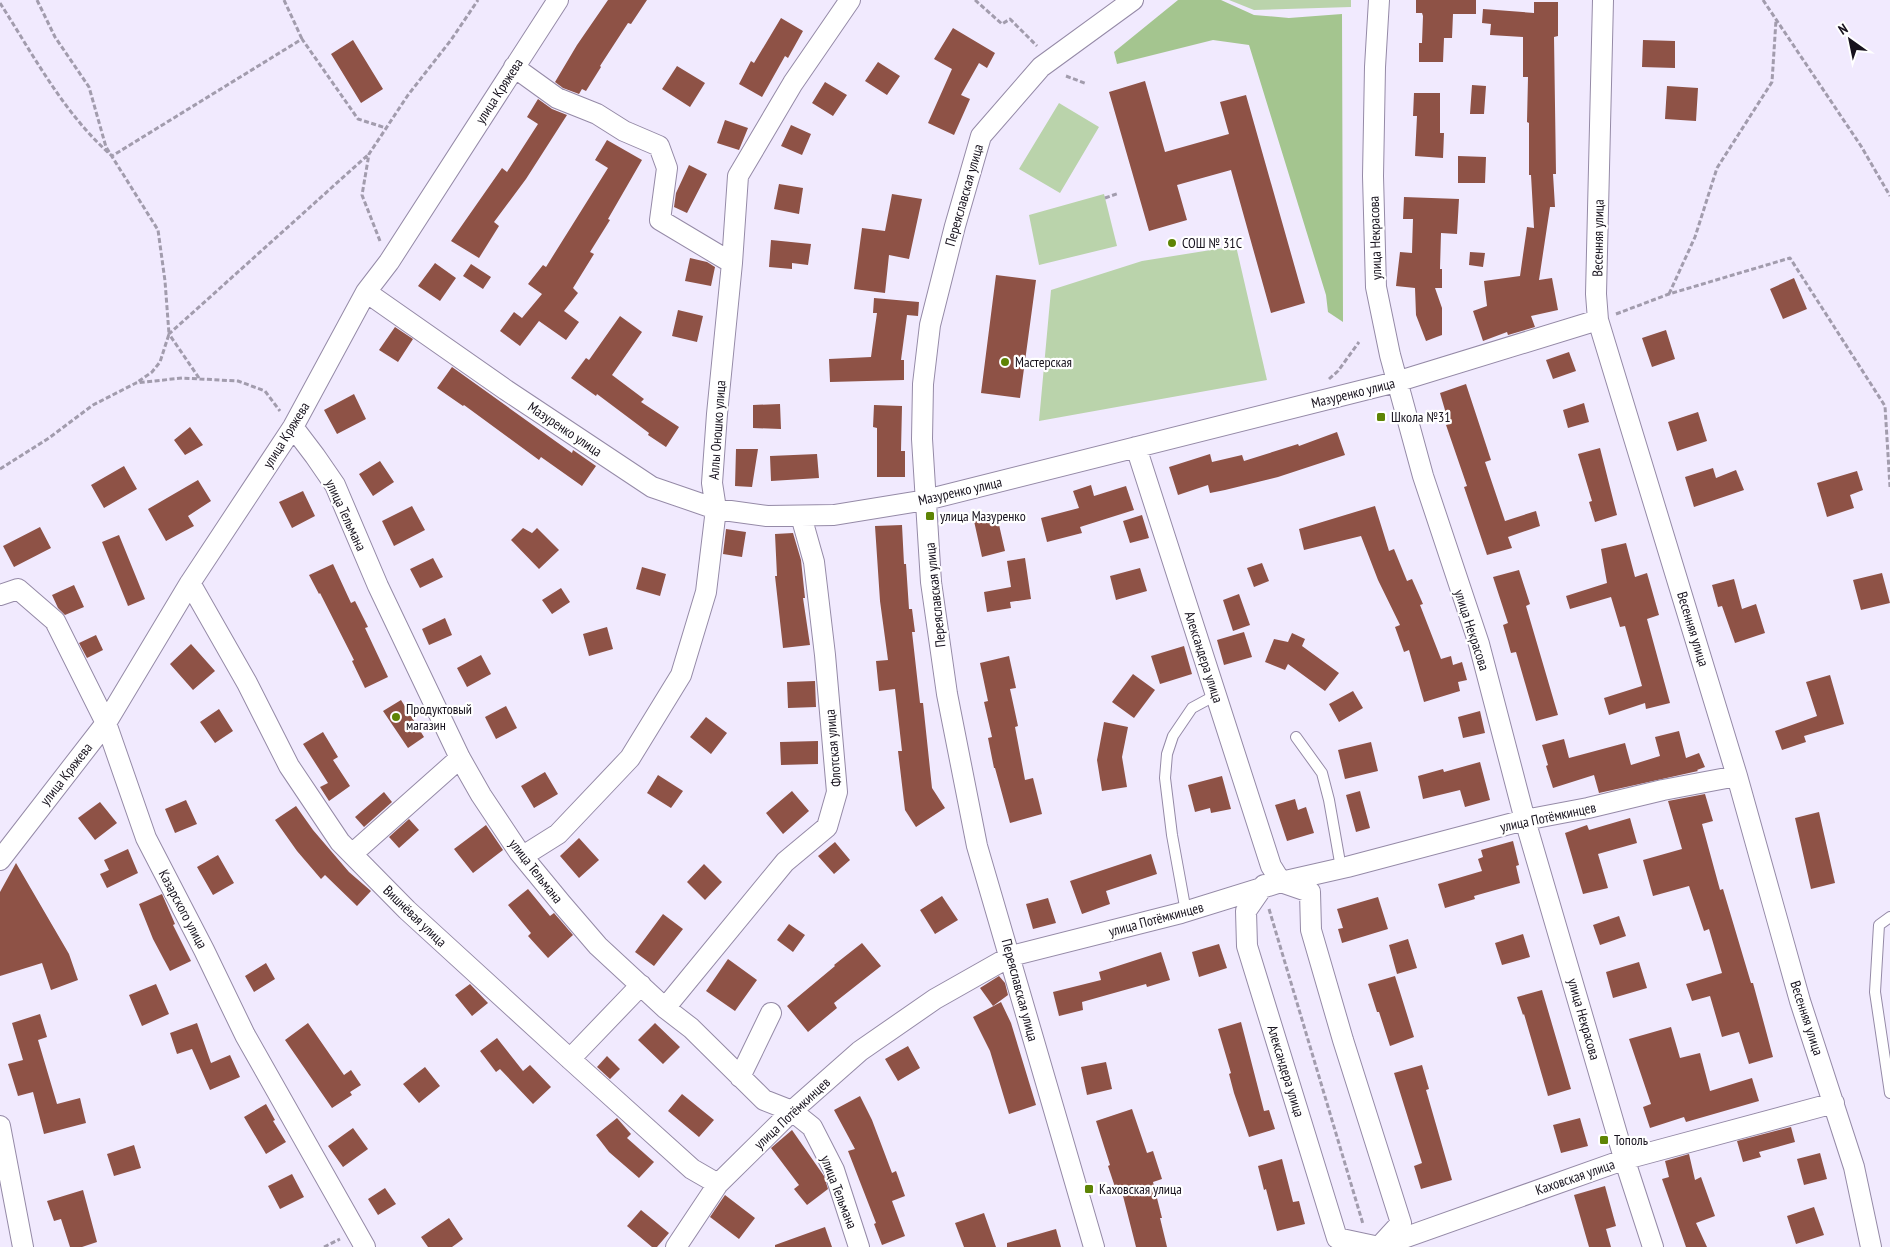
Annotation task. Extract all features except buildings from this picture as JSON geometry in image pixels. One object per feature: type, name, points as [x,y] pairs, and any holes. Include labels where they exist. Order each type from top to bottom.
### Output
[{"type":"street","name":"улица Кряжева","points":[[0,860],[106,723],[190,583],[293,427],[366,292],[389,262],[558,0]]},
{"type":"street","name":"Аллы Оношко улица","points":[[523,856],[558,834],[630,758],[681,675],[706,592],[716,509],[712,483],[738,176],[792,83],[850,0]]},
{"type":"street","name":"Переяславская улица","points":[[1094,1247],[1070,1170],[1011,956],[978,846],[946,694],[931,582],[922,439],[923,384],[930,325],[955,226],[981,136],[1041,67],[1133,0]]},
{"type":"street","name":"улица Некрасова","points":[[1379,0],[1375,68],[1373,176],[1376,287],[1396,382],[1426,486],[1479,644],[1525,820],[1653,1247]]},
{"type":"street","name":"Весенняя улица","points":[[1603,0],[1596,294],[1598,320],[1737,776],[1800,1001],[1854,1167],[1871,1247]]},
{"type":"street","points":[[514,67],[557,98],[596,114],[624,131],[659,146],[668,168],[660,220],[732,263]]},
{"type":"street","name":"Мазуренко улица","points":[[366,292],[514,395],[652,487],[716,509],[767,516],[834,516],[926,500],[1396,382],[1598,320]]},
{"type":"street","name":"улица Тельмана","points":[[293,427],[316,456],[335,485],[378,586],[460,758],[481,795],[523,856],[560,903],[598,946],[665,1008],[691,1028],[764,1100],[792,1112],[812,1127],[834,1170],[859,1247]]},
{"type":"street","name":"Александера улица","points":[[1136,447],[1216,695],[1271,886],[1246,911],[1247,946],[1337,1238],[1376,1246]]},
{"type":"street","name":"Флотская улица","points":[[665,1008],[785,862],[827,827],[837,792],[825,654],[814,562],[801,516]]},
{"type":"street","name":"Вишнёвая улица","points":[[190,583],[247,683],[290,766],[340,842],[406,910],[570,1059],[692,1169],[718,1184]]},
{"type":"street","name":"Казарского улица","points":[[0,595],[18,589],[55,621],[106,723],[146,838],[204,950],[245,1035],[365,1247]]},
{"type":"street","points":[[352,854],[460,758]]},
{"type":"street","name":"улица Потёмкинцев","points":[[676,1247],[718,1184],[792,1112],[860,1051],[935,999],[1011,956],[1186,912],[1271,886],[1525,820],[1737,776]]},
{"type":"street","points":[[1271,886],[1310,892],[1312,930],[1343,1040],[1401,1223],[1376,1246]]},
{"type":"street","points":[[570,1059],[641,985]]},
{"type":"street","points":[[740,1077],[771,1013]]},
{"type":"street","name":"Каховская улица","points":[[1376,1246],[1626,1159],[1834,1103]]},
{"type":"street","points":[[0,1126],[23,1247]]},
{"type":"lane","points":[[1186,912],[1172,835],[1166,787],[1167,754],[1173,736],[1192,708],[1216,695]]},
{"type":"lane","points":[[1296,737],[1322,773],[1329,800],[1341,868]]},
{"type":"lane","points":[[1890,917],[1879,925],[1875,992],[1889,1072],[1890,1094]]},
{"type":"path","points":[[0,469],[49,438],[93,405],[136,383],[152,372],[160,362],[169,334],[165,281],[158,230],[106,147],[89,86],[55,37],[36,0]]},
{"type":"path","points":[[284,0],[302,39],[358,119],[386,128]]},
{"type":"path","points":[[169,334],[369,154],[408,95],[451,40],[478,0]]},
{"type":"path","points":[[975,0],[1002,24],[1010,19],[1051,60]]},
{"type":"path","points":[[1763,0],[1861,146],[1890,196]]},
{"type":"path","points":[[0,3],[67,108],[95,141],[112,156]]},
{"type":"path","points":[[1669,294],[1696,237],[1717,168],[1772,82],[1776,20]]},
{"type":"path","points":[[112,156],[302,39]]},
{"type":"path","points":[[1066,76],[1087,84]]},
{"type":"path","points":[[369,154],[362,195],[389,262]]},
{"type":"path","points":[[1105,198],[1119,193]]},
{"type":"path","points":[[1598,320],[1669,294],[1790,258],[1885,406],[1890,487]]},
{"type":"path","points":[[169,334],[200,379]]},
{"type":"path","points":[[1326,382],[1338,371],[1359,342]]},
{"type":"path","points":[[136,383],[182,378],[238,382],[264,391],[293,427]]},
{"type":"path","points":[[1271,886],[1365,1232],[1376,1246]]},
{"type":"green space","points":[[1178,0],[1221,0],[1254,15],[1289,18],[1342,14],[1343,322],[1328,312],[1326,295],[1249,45],[1213,40],[1117,64],[1114,52]]},
{"type":"green space","points":[[1229,0],[1351,0],[1351,7],[1254,10]]},
{"type":"green space","points":[[1059,103],[1099,127],[1060,193],[1019,169]]},
{"type":"green space","points":[[1104,194],[1117,246],[1039,265],[1029,215]]},
{"type":"green space","points":[[1236,246],[1267,380],[1039,421],[1051,290],[1142,261]]},
{"type":"place","name":"СОШ № 31С","points":[[1172,243]]},
{"type":"place","name":"Мастерская","points":[[1005,362]]},
{"type":"place","name":"Школа №31","points":[[1381,417]]},
{"type":"place","name":"улица Мазуренко","points":[[930,516]]},
{"type":"place","name":"Продуктовый магазин","points":[[396,717]]},
{"type":"place","name":"Тополь","points":[[1604,1140]]},
{"type":"place","name":"Каховская улица","points":[[1089,1189]]}]
